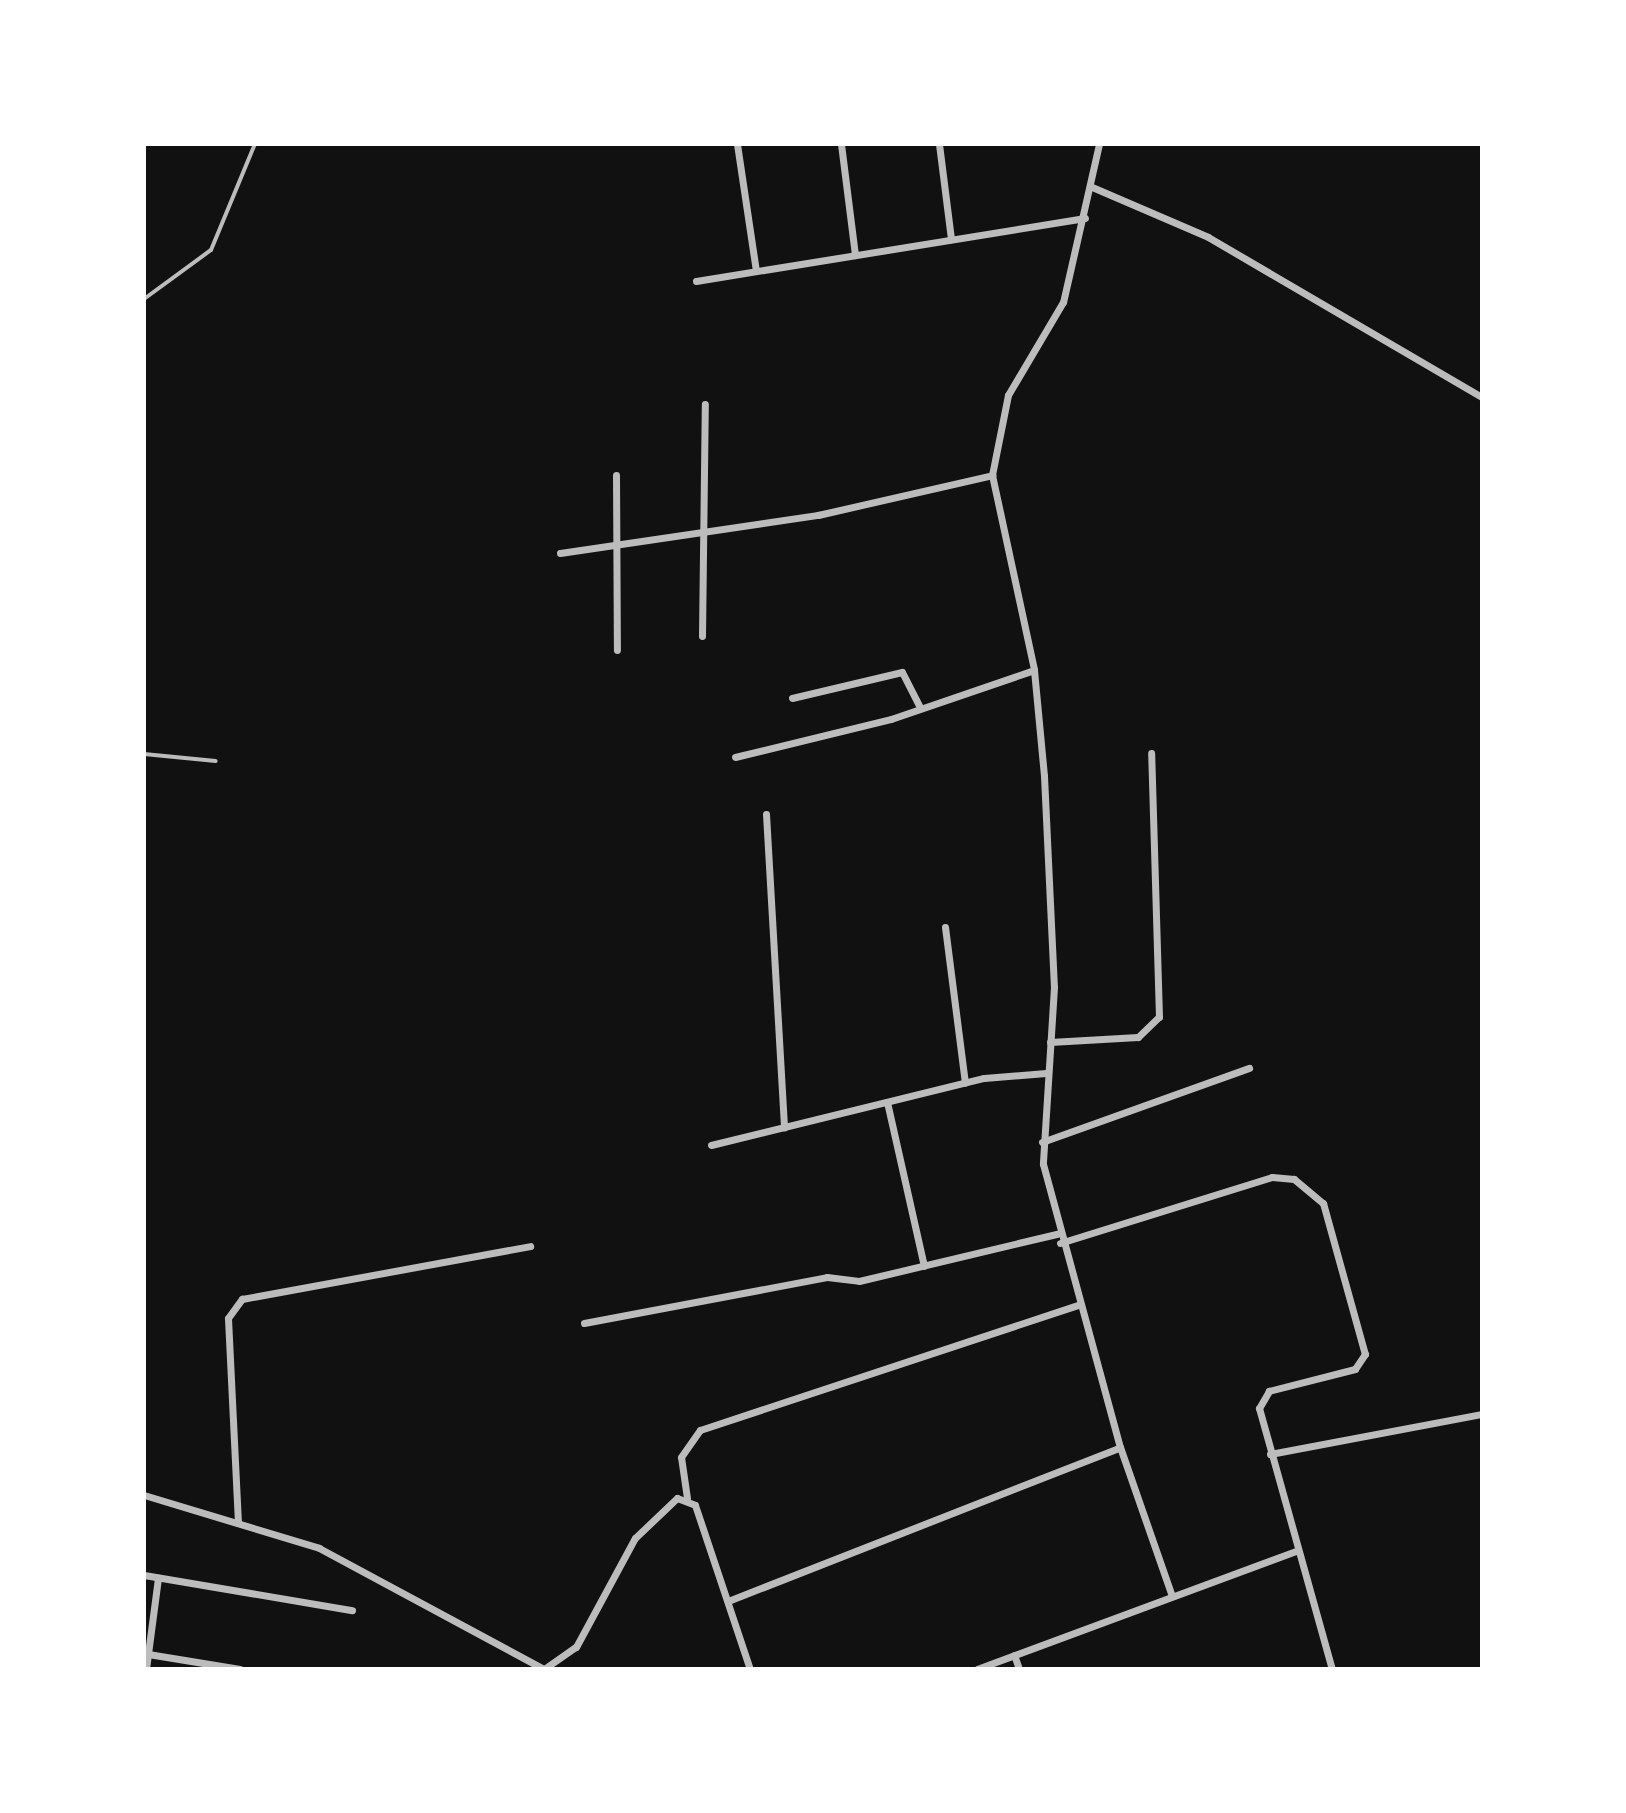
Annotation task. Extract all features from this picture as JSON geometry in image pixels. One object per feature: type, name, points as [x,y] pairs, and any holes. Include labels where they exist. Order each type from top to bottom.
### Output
[{"type":"street","points":[[737,144],[756,271]]},
{"type":"street","points":[[841,144],[855,255]]},
{"type":"street","points":[[939,144],[951,239]]},
{"type":"street","points":[[1099,144],[1085,218],[1063,302],[997,421],[992,475],[1034,670],[1050,878],[1050,1042],[1042,1142],[1057,1234],[1120,1447],[1172,1596]]},
{"type":"street","points":[[1092,187],[1208,237],[1482,397]]},
{"type":"street","points":[[696,281],[1085,218]]},
{"type":"street","points":[[702,636],[705,404]]},
{"type":"street","points":[[616,475],[617,650]]},
{"type":"street","points":[[560,553],[703,533],[992,475]]},
{"type":"street","points":[[735,757],[919,706],[1034,670]]},
{"type":"street","points":[[792,698],[902,672],[919,706]]},
{"type":"street","points":[[1050,1042],[1138,1037],[1159,1017],[1151,753]]},
{"type":"street","points":[[766,814],[784,1127]]},
{"type":"street","points":[[945,927],[965,1083]]},
{"type":"street","points":[[1042,1142],[1249,1068]]},
{"type":"street","points":[[711,1145],[965,1083],[1046,1073]]},
{"type":"street","points":[[887,1102],[924,1266]]},
{"type":"street","points":[[1060,1243],[1272,1177],[1294,1179],[1318,1196],[1329,1213],[1365,1354],[1355,1369],[1282,1385],[1262,1398],[1270,1454],[1332,1669]]},
{"type":"street","points":[[584,1323],[924,1266],[1057,1234]]},
{"type":"street","points":[[238,1523],[228,1318],[242,1299],[530,1246]]},
{"type":"street","points":[[750,1669],[728,1601],[687,1498],[681,1457],[700,1430],[1080,1304]]},
{"type":"street","points":[[1270,1454],[1482,1414]]},
{"type":"street","points":[[728,1601],[1120,1447]]},
{"type":"street","points":[[144,1495],[238,1523],[360,1567],[544,1669],[576,1647],[650,1518],[664,1504],[687,1498]]},
{"type":"street","points":[[977,1669],[1296,1551]]},
{"type":"street","points":[[144,1575],[352,1610]]},
{"type":"street","points":[[146,1669],[158,1578]]},
{"type":"street","points":[[148,1654],[240,1669]]},
{"type":"street","points":[[1014,1655],[1019,1669]]},
{"type":"lane","points":[[144,299],[211,250],[255,144]]},
{"type":"lane","points":[[144,754],[216,761]]}]
